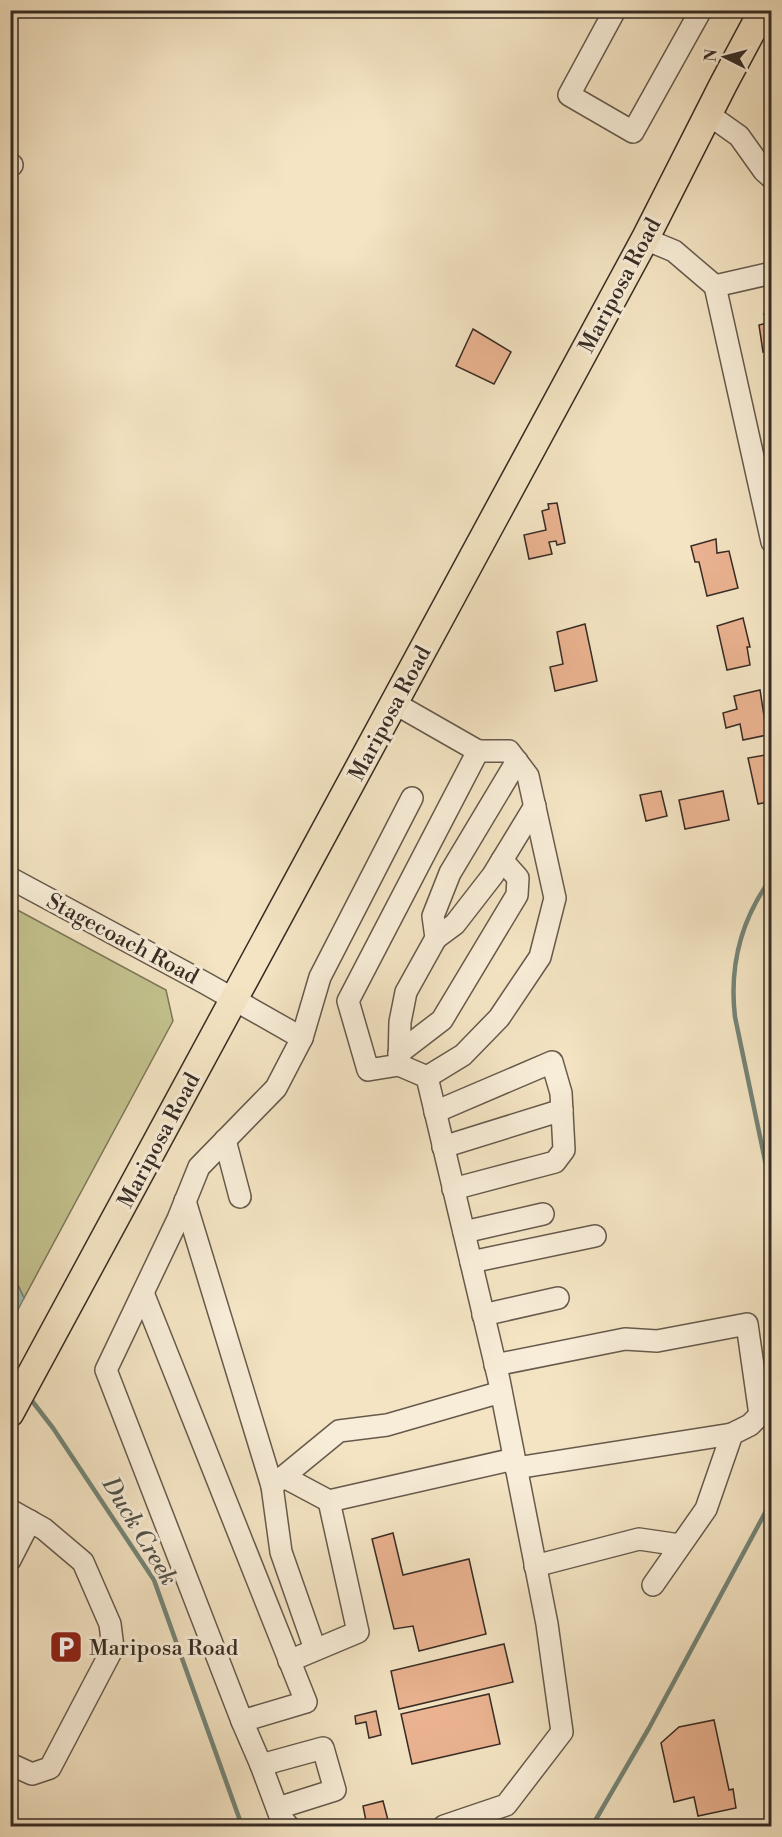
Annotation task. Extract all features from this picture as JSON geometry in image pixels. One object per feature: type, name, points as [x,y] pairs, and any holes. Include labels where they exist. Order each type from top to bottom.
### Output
[{"type":"main road","name":"Mariposa Road","points":[[10,1413],[645,239],[764,10]]},
{"type":"street","points":[[615,10],[569,95],[633,132],[701,10]]},
{"type":"street","points":[[708,114],[739,136],[771,178]]},
{"type":"street","points":[[645,239],[674,250],[714,286],[771,542]]},
{"type":"street","points":[[714,286],[771,273]]},
{"type":"street","points":[[394,704],[478,751],[509,751],[528,776],[555,898],[540,957],[499,1018],[463,1055],[427,1077]]},
{"type":"street","points":[[478,751],[348,1001],[368,1070],[399,1059],[442,1020],[517,896],[518,878],[502,860]]},
{"type":"street","points":[[436,938],[433,916],[450,873],[517,761]]},
{"type":"street","points":[[261,1765],[323,1748],[335,1790],[283,1817],[261,1765],[242,1720],[106,1370],[199,1167],[276,1088],[302,1038],[320,977],[412,798]]},
{"type":"street","points":[[399,1059],[400,1022],[406,992],[436,938],[455,924],[493,875],[535,806]]},
{"type":"street","name":"Stagecoach Road","points":[[10,878],[302,1038]]},
{"type":"street","points":[[399,1059],[427,1077],[501,1392],[547,1624],[562,1732],[506,1804],[444,1827]]},
{"type":"street","points":[[435,1112],[552,1062],[561,1093],[564,1150],[555,1162],[453,1189]]},
{"type":"street","points":[[443,1146],[562,1110]]},
{"type":"street","points":[[225,1140],[240,1197]]},
{"type":"street","points":[[185,1201],[278,1482],[281,1552],[315,1649]]},
{"type":"street","points":[[464,1232],[543,1214]]},
{"type":"street","points":[[471,1262],[595,1236]]},
{"type":"street","points":[[143,1293],[306,1702],[242,1720]]},
{"type":"street","points":[[483,1315],[558,1298]]},
{"type":"street","points":[[278,1482],[329,1501],[515,1464],[732,1434],[750,1425],[760,1415],[747,1324],[657,1341],[625,1339],[495,1365]]},
{"type":"street","points":[[278,1482],[339,1431],[387,1425],[501,1392]]},
{"type":"street","points":[[653,1585],[706,1509],[732,1434]]},
{"type":"street","points":[[289,1661],[357,1632],[329,1501]]},
{"type":"street","points":[[10,1510],[44,1529],[83,1562],[110,1624],[113,1648],[50,1768],[32,1774],[10,1764]]},
{"type":"street","points":[[10,1560],[30,1521]]},
{"type":"street","points":[[535,1566],[639,1539],[680,1545]]},
{"type":"shaded area","points":[[10,906],[166,990],[173,1021],[24,1298],[15,1279],[10,1243]]},
{"type":"shaded area","points":[[11,1243],[15,1279],[24,1298],[11,1323]]},
{"type":"building","points":[[10,244],[15,283],[10,284]]},
{"type":"building","points":[[772,313],[772,350],[763,352],[759,325],[767,323],[764,314]]},
{"type":"building","points":[[473,329],[511,352],[494,384],[456,366]]},
{"type":"building","points":[[557,503],[565,543],[557,545],[556,541],[549,542],[552,554],[529,559],[524,535],[546,530],[542,511],[549,509],[548,504]]},
{"type":"building","points":[[716,539],[717,553],[729,551],[738,588],[707,596],[699,562],[695,562],[691,546]]},
{"type":"building","points":[[743,618],[750,647],[747,647],[750,665],[727,670],[717,626]]},
{"type":"building","points":[[585,624],[597,681],[555,691],[550,667],[563,664],[557,632]]},
{"type":"building","points":[[760,690],[767,735],[743,740],[740,724],[726,728],[723,713],[737,709],[734,696]]},
{"type":"building","points":[[772,754],[772,801],[758,804],[748,758]]},
{"type":"building","points":[[661,791],[667,816],[646,821],[640,795]]},
{"type":"building","points":[[723,791],[729,820],[685,829],[679,800]]},
{"type":"building","points":[[393,1533],[403,1575],[469,1559],[486,1634],[419,1651],[413,1626],[394,1629],[372,1539]]},
{"type":"building","points":[[504,1644],[513,1682],[399,1709],[391,1671]]},
{"type":"building","points":[[489,1694],[500,1744],[412,1764],[401,1714]]},
{"type":"building","points":[[376,1711],[381,1735],[369,1738],[366,1722],[356,1724],[355,1716]]},
{"type":"building","points":[[714,1720],[729,1790],[733,1789],[736,1808],[698,1816],[694,1797],[674,1802],[661,1743],[679,1727]]},
{"type":"building","points":[[383,1801],[389,1824],[367,1826],[363,1806]]},
{"type":"waterway","points":[[772,877],[752,909],[745,926],[736,961],[734,980],[735,1017],[772,1194]]},
{"type":"waterway","name":"Duck Creek","points":[[29,1397],[53,1428],[154,1580],[242,1826]]},
{"type":"waterway","points":[[592,1826],[649,1728],[772,1500]]},
{"type":"place","name":"Mariposa Road","points":[[66,1647]]}]
